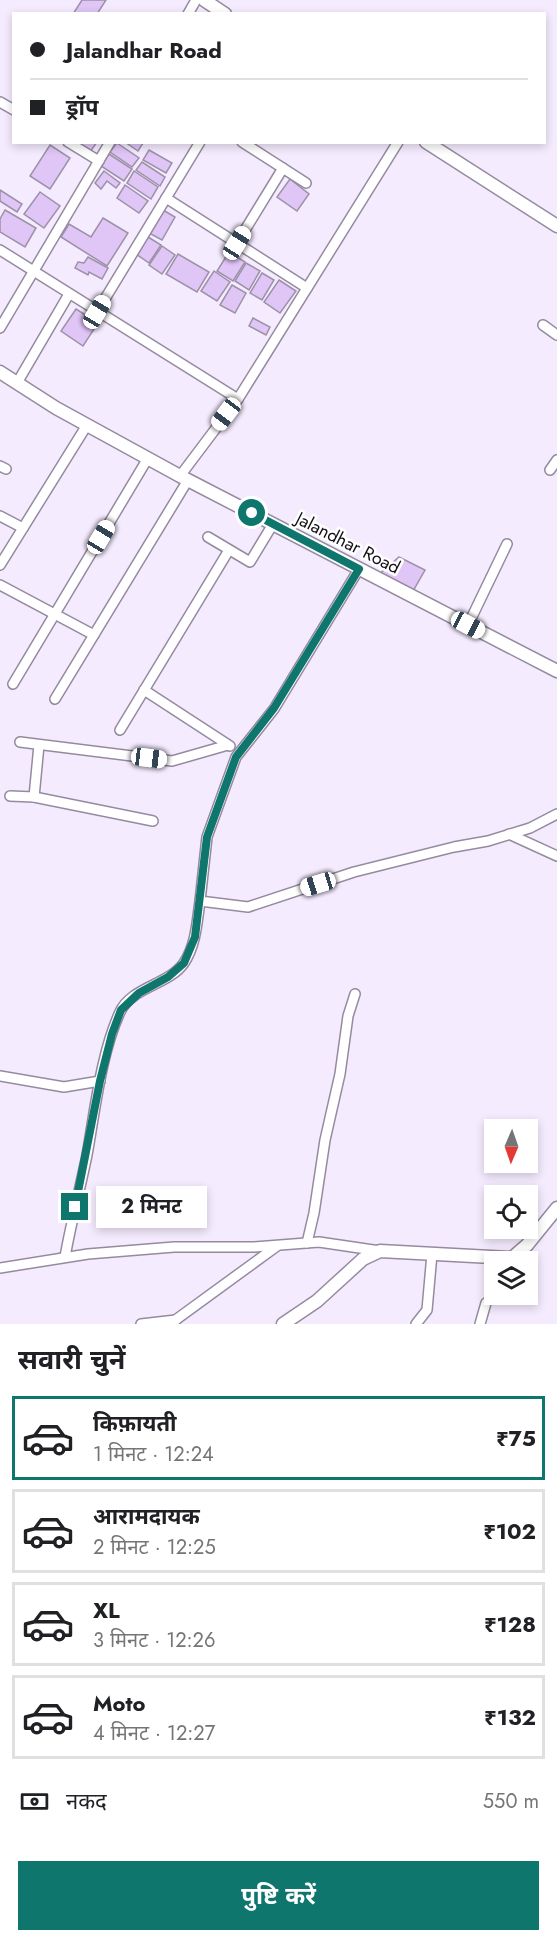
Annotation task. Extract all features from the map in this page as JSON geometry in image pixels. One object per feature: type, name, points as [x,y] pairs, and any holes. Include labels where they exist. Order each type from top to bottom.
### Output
[{"type":"main road","points":[[204,0],[222,12]]},
{"type":"main road","points":[[429,144],[557,226]]},
{"type":"main road","name":"Jalandhar Road","points":[[0,372],[56,408],[148,459],[557,671]]},
{"type":"main road","points":[[283,1324],[317,1301],[363,1259],[380,1251],[512,1258],[527,1245],[557,1208]]},
{"type":"street","points":[[71,144],[99,161]]},
{"type":"street","points":[[0,328],[109,144]]},
{"type":"street","points":[[97,312],[199,144]]},
{"type":"street","points":[[245,144],[306,183]]},
{"type":"street","points":[[55,699],[184,478],[237,399],[397,144]]},
{"type":"street","points":[[237,243],[283,168]]},
{"type":"street","points":[[166,198],[307,288]]},
{"type":"street","points":[[0,250],[237,399]]},
{"type":"street","points":[[17,383],[69,294]]},
{"type":"street","points":[[543,325],[557,335]]},
{"type":"street","points":[[0,565],[87,426]]},
{"type":"street","points":[[14,684],[148,459]]},
{"type":"street","points":[[550,470],[557,460]]},
{"type":"street","points":[[0,516],[23,528]]},
{"type":"street","points":[[208,537],[250,562],[273,524]]},
{"type":"street","points":[[468,625],[507,544]]},
{"type":"street","points":[[120,730],[229,550]]},
{"type":"street","points":[[65,1257],[100,1081],[112,1034],[121,1010],[139,993],[168,977],[184,963],[195,937],[207,837],[220,798],[240,752],[274,708],[359,569]]},
{"type":"street","points":[[0,585],[94,635]]},
{"type":"street","points":[[144,690],[240,752]]},
{"type":"street","points":[[20,742],[172,761],[228,745]]},
{"type":"street","points":[[34,797],[39,745]]},
{"type":"street","points":[[10,796],[34,797],[153,821]]},
{"type":"street","points":[[200,901],[248,907],[354,872],[530,828],[557,814]]},
{"type":"street","points":[[509,834],[557,856]]},
{"type":"street","points":[[308,1243],[325,1140],[340,1074],[348,1016],[355,994]]},
{"type":"street","points":[[0,1076],[64,1087],[100,1081]]},
{"type":"street","points":[[0,1268],[88,1254],[174,1247],[254,1247],[319,1242],[380,1251]]},
{"type":"street","points":[[141,1324],[173,1322],[279,1245]]},
{"type":"street","points":[[416,1324],[427,1310],[432,1254]]},
{"type":"street","points":[[480,1324],[485,1305]]},
{"type":"building","points":[[82,0],[106,0],[98,12],[74,12]]},
{"type":"building","points":[[77,144],[96,144],[90,152]]},
{"type":"building","points":[[118,144],[139,158],[132,167],[110,152]]},
{"type":"building","points":[[128,144],[142,144],[138,151]]},
{"type":"building","points":[[50,145],[70,158],[50,189],[30,176]]},
{"type":"building","points":[[149,150],[172,163],[166,173],[143,160]]},
{"type":"building","points":[[109,154],[132,169],[124,181],[101,166]]},
{"type":"building","points":[[142,162],[165,177],[160,186],[136,170]]},
{"type":"building","points":[[104,171],[120,183],[116,188],[107,181],[101,189],[95,183]]},
{"type":"building","points":[[134,171],[158,187],[151,199],[127,183]]},
{"type":"building","points":[[290,179],[309,194],[297,211],[277,197]]},
{"type":"building","points":[[125,185],[148,201],[139,213],[117,198]]},
{"type":"building","points":[[0,190],[22,204],[17,212],[0,201]]},
{"type":"building","points":[[40,192],[60,206],[44,228],[24,214]]},
{"type":"building","points":[[5,210],[36,228],[25,247],[0,232],[0,219]]},
{"type":"building","points":[[163,210],[175,217],[162,240],[149,233]]},
{"type":"building","points":[[103,218],[128,233],[107,266],[61,237],[69,224],[91,237]]},
{"type":"building","points":[[148,237],[161,245],[149,263],[136,254]]},
{"type":"building","points":[[162,246],[175,255],[162,274],[149,265]]},
{"type":"building","points":[[229,252],[245,262],[233,281],[217,271]]},
{"type":"building","points":[[178,254],[209,272],[197,292],[166,274]]},
{"type":"building","points":[[88,257],[108,268],[102,279],[75,268],[78,262],[84,263]]},
{"type":"building","points":[[246,263],[260,271],[249,290],[235,281]]},
{"type":"building","points":[[214,271],[230,282],[217,301],[201,291]]},
{"type":"building","points":[[262,273],[274,280],[262,300],[250,293]]},
{"type":"building","points":[[279,280],[296,291],[280,313],[264,302]]},
{"type":"building","points":[[232,285],[246,293],[235,313],[220,305]]},
{"type":"building","points":[[76,309],[98,323],[83,346],[61,331]]},
{"type":"building","points":[[253,318],[270,327],[266,335],[249,326]]},
{"type":"building","points":[[399,557],[425,570],[413,591],[376,577]]},
{"type":"route","points":[[75,1207],[100,1081],[112,1034],[121,1010],[139,993],[168,977],[184,963],[195,937],[207,837],[236,757],[274,708],[359,569],[252,513]]}]
